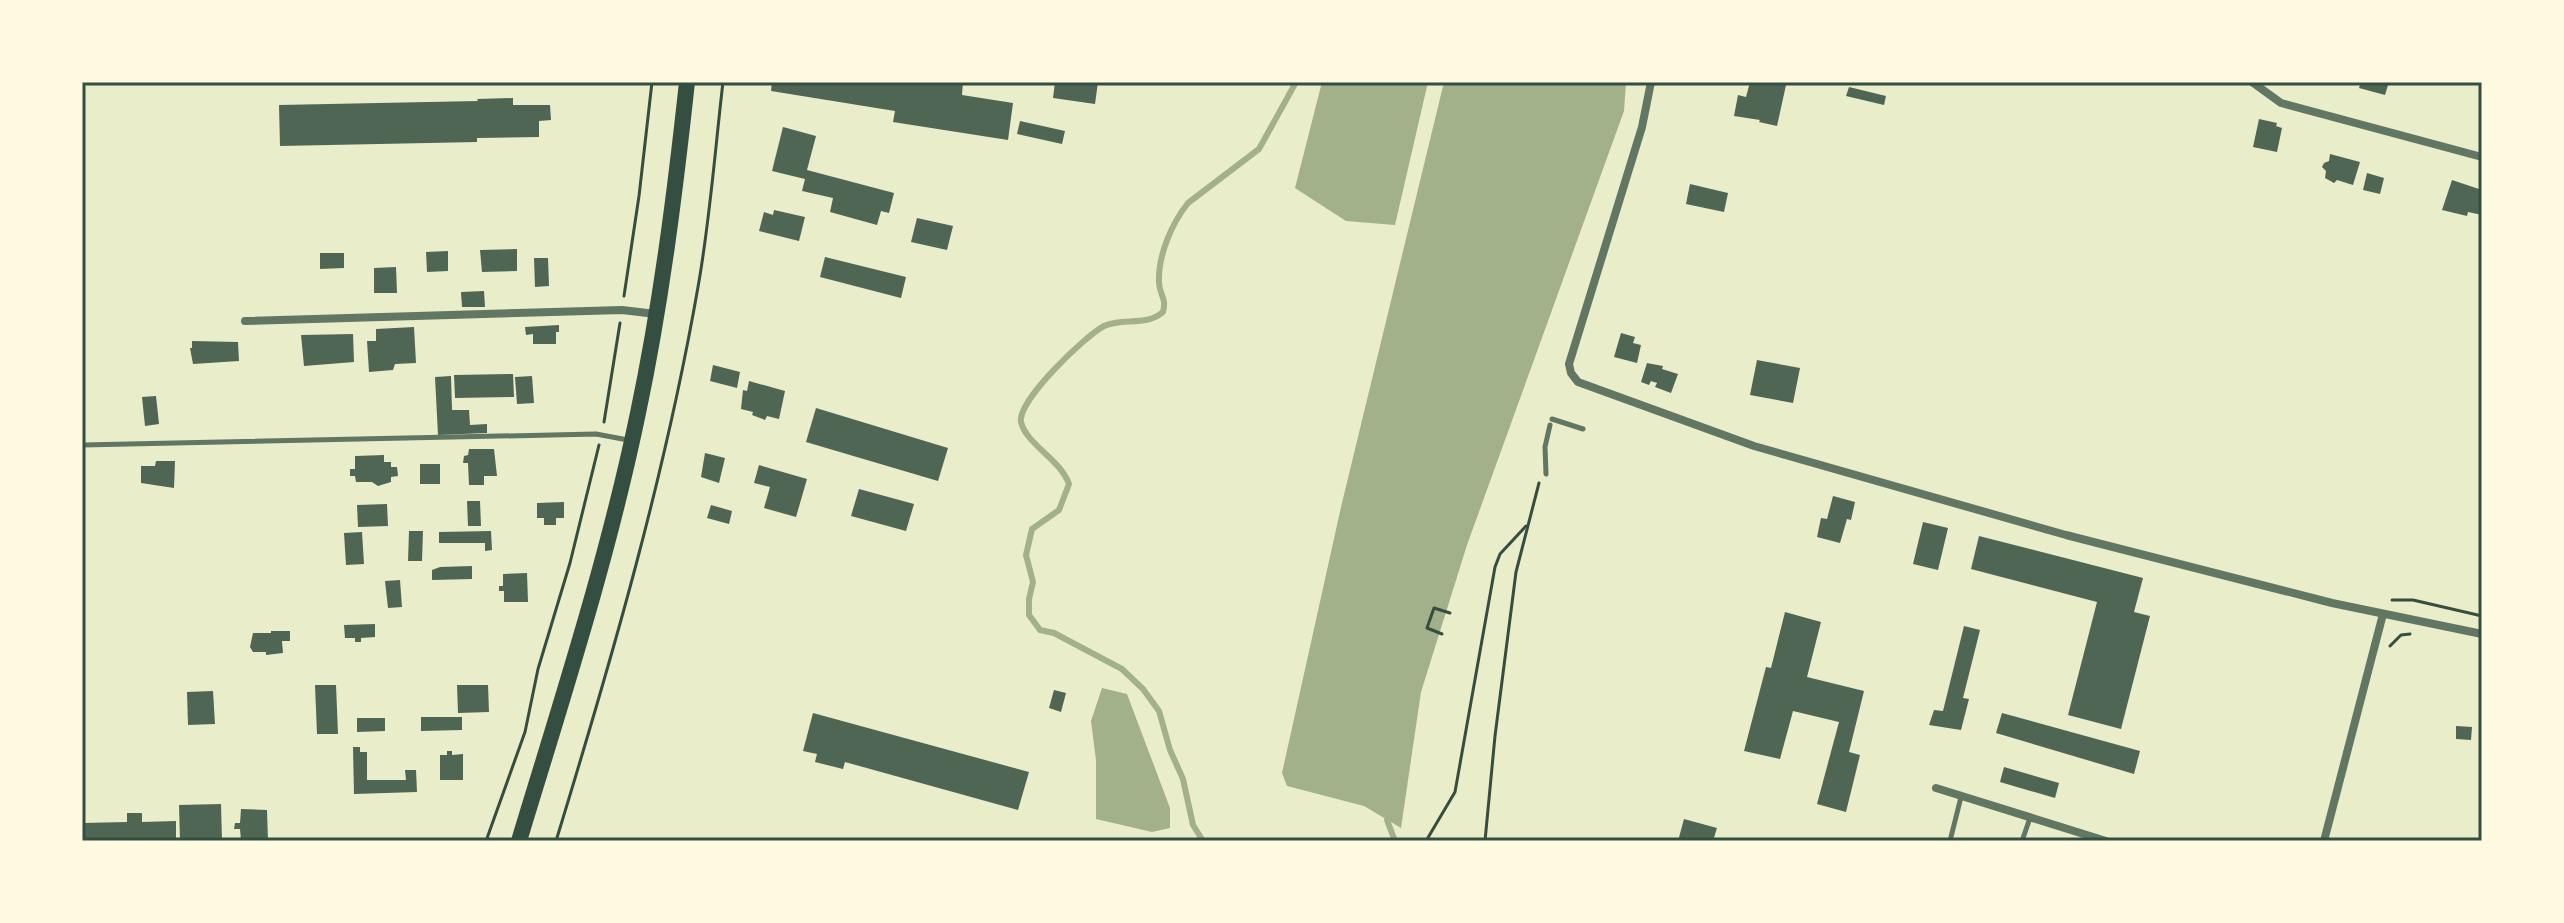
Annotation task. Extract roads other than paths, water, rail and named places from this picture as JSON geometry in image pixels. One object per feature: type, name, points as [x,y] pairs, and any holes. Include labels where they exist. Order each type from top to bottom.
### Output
[{"type":"main road","points":[[519,841],[579,646],[632,441],[671,221],[687,82]]},
{"type":"street","points":[[1651,82],[1642,127],[1569,364],[1578,382],[1785,455],[2066,535],[2383,614],[2482,634]]},
{"type":"street","points":[[2252,82],[2281,103],[2482,157]]},
{"type":"street","points":[[245,321],[622,310],[656,314]]},
{"type":"street","points":[[2324,841],[2383,614]]},
{"type":"street","points":[[1936,788],[2106,841]]},
{"type":"lane","points":[[1546,474],[1545,447],[1551,422],[1583,429]]},
{"type":"lane","points":[[82,445],[601,434],[632,441]]},
{"type":"lane","points":[[1950,841],[1961,797]]},
{"type":"lane","points":[[2022,841],[2030,818]]},
{"type":"waterway","points":[[1203,841],[1193,825],[1183,779],[1170,750],[1159,711],[1143,689],[1122,669],[1054,633],[1040,630],[1029,615],[1033,582],[1026,555],[1032,529],[1059,510],[1069,484],[1065,475],[1029,437],[1021,422],[1023,412],[1040,385],[1095,332],[1111,323],[1149,319],[1163,312],[1159,272],[1167,240],[1177,220],[1188,203],[1259,149],[1296,82]]},
{"type":"waterway","points":[[1387,820],[1395,841]]}]
